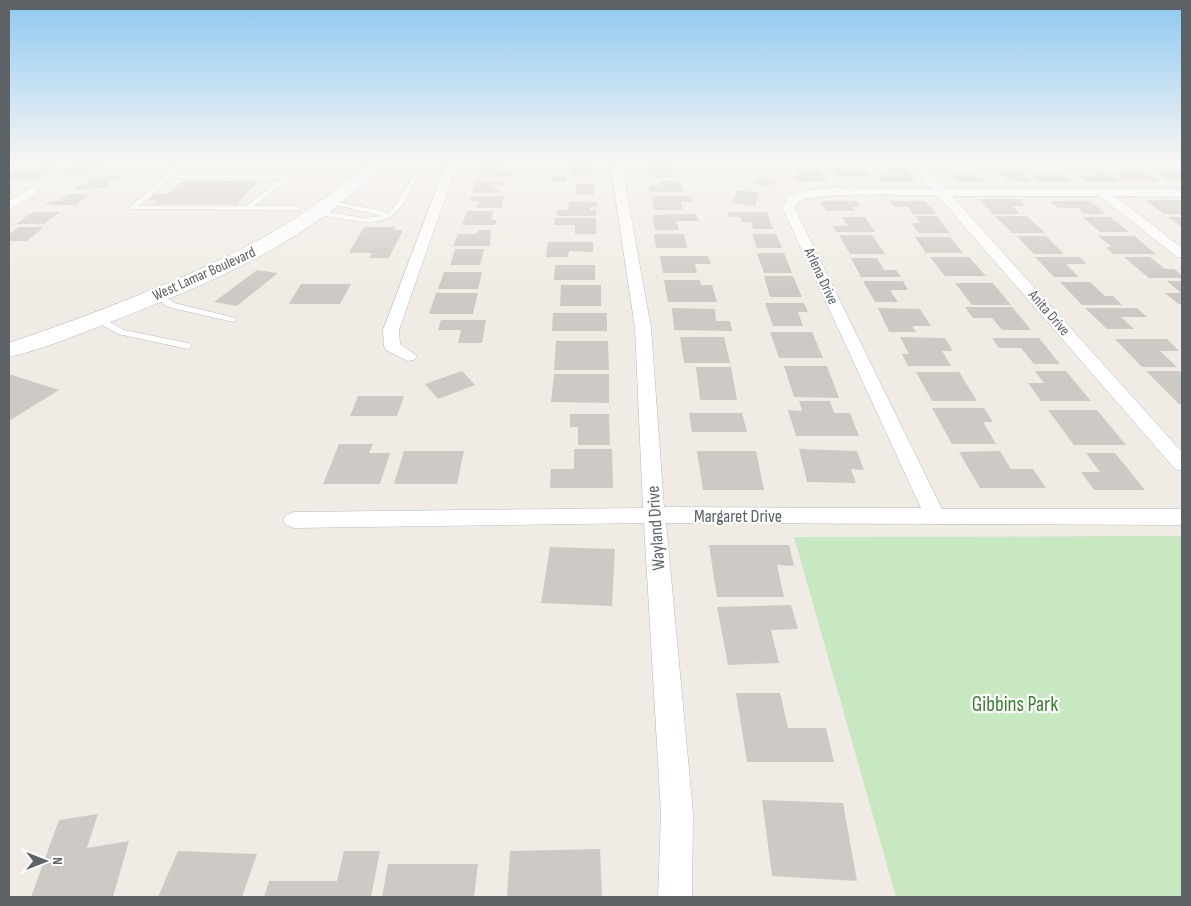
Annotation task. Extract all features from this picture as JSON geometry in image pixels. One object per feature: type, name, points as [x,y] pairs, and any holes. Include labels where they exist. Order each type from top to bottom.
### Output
[{"type":"main road","name":"West Lamar Boulevard","points":[[9,331],[113,295],[193,262],[252,233],[303,203]]},
{"type":"main road","name":"West Lamar Boulevard","points":[[9,350],[98,319],[241,259],[292,230],[331,203]]},
{"type":"street","points":[[408,356],[392,346],[391,330],[437,203]]},
{"type":"street","name":"Wayland Drive","points":[[622,203],[643,328],[654,515],[678,813],[675,897]]},
{"type":"street","name":"Arlena Drive","points":[[791,203],[790,208],[935,516]]},
{"type":"street","name":"Anita Drive","points":[[952,203],[1182,464]]},
{"type":"street","points":[[1116,203],[1182,254]]},
{"type":"street","name":"Margaret Drive","points":[[294,520],[654,515],[1182,517]]},
{"type":"lane","points":[[137,203],[132,208],[297,208]]},
{"type":"lane","points":[[248,208],[254,203]]},
{"type":"lane","points":[[325,208],[373,221],[388,216],[399,203]]},
{"type":"lane","points":[[325,208],[378,212],[388,216]]},
{"type":"lane","points":[[158,295],[171,305],[233,320]]},
{"type":"lane","points":[[98,319],[121,332],[188,346]]},
{"type":"green space","name":"Gibbins Park","points":[[1182,536],[1182,897],[896,897],[794,537]]},
{"type":"building","points":[[48,203],[78,203],[76,205],[45,205]]},
{"type":"building","points":[[156,203],[238,203],[237,204]]},
{"type":"building","points":[[478,203],[503,203],[502,208],[477,208]]},
{"type":"building","points":[[569,203],[597,203],[597,207],[590,207],[590,210],[596,210],[596,216],[556,216],[557,210],[568,210]]},
{"type":"building","points":[[653,203],[681,203],[683,210],[654,210]]},
{"type":"building","points":[[734,203],[756,203],[755,206]]},
{"type":"building","points":[[821,203],[859,203],[861,207],[852,207],[854,211],[826,211]]},
{"type":"building","points":[[892,203],[927,203],[937,214],[913,214],[908,207],[895,207]]},
{"type":"building","points":[[983,203],[1023,203],[1026,206],[1012,206],[1020,214],[993,214]]},
{"type":"building","points":[[1053,203],[1093,203],[1106,214],[1085,214],[1078,208],[1058,208]]},
{"type":"building","points":[[1149,203],[1182,203],[1182,206],[1179,206],[1182,208],[1182,214],[1164,214]]},
{"type":"building","points":[[467,211],[493,211],[491,220],[497,220],[495,225],[462,225]]},
{"type":"building","points":[[32,212],[60,212],[44,224],[16,224]]},
{"type":"building","points":[[727,212],[767,212],[773,229],[753,229],[751,222],[742,222],[741,217],[729,217]]},
{"type":"building","points":[[696,214],[698,221],[676,221],[679,230],[655,230],[652,215]]},
{"type":"building","points":[[915,216],[937,216],[950,233],[919,233],[911,223],[920,223]]},
{"type":"building","points":[[995,216],[1027,216],[1045,233],[1012,233]]},
{"type":"building","points":[[842,217],[865,217],[875,232],[836,232],[832,226],[848,226]]},
{"type":"building","points":[[1082,217],[1110,217],[1129,232],[1100,232]]},
{"type":"building","points":[[1168,217],[1182,217],[1182,227]]},
{"type":"building","points":[[555,218],[596,218],[596,234],[575,234],[575,225],[554,225]]},
{"type":"building","points":[[19,227],[44,227],[27,241],[9,241],[9,234]]},
{"type":"building","points":[[364,227],[396,227],[394,230],[403,230],[389,258],[369,258],[372,253],[349,253]]},
{"type":"building","points":[[478,230],[491,230],[490,246],[453,246],[458,234],[476,234]]},
{"type":"building","points":[[654,234],[684,234],[687,248],[656,248]]},
{"type":"building","points":[[752,234],[776,234],[782,248],[757,248]]},
{"type":"building","points":[[839,235],[872,235],[885,254],[850,254]]},
{"type":"building","points":[[1017,236],[1046,236],[1064,254],[1034,254]]},
{"type":"building","points":[[1098,236],[1134,236],[1156,254],[1113,254],[1106,247],[1112,247]]},
{"type":"building","points":[[915,237],[950,237],[963,253],[926,253]]},
{"type":"building","points":[[548,242],[593,242],[593,252],[569,251],[568,257],[546,257]]},
{"type":"building","points":[[455,249],[484,249],[480,265],[450,265]]},
{"type":"building","points":[[757,253],[784,253],[792,273],[764,273]]},
{"type":"building","points":[[660,256],[708,256],[711,264],[695,264],[697,273],[663,273]]},
{"type":"building","points":[[930,257],[969,257],[986,276],[945,276]]},
{"type":"building","points":[[1035,257],[1080,257],[1087,264],[1066,264],[1079,277],[1054,277]]},
{"type":"building","points":[[1124,257],[1150,257],[1165,269],[1174,269],[1182,275],[1182,278],[1149,278]]},
{"type":"building","points":[[851,258],[877,258],[884,270],[896,270],[901,277],[861,277]]},
{"type":"building","points":[[555,265],[595,265],[595,280],[554,280]]},
{"type":"building","points":[[257,270],[278,273],[237,306],[214,302]]},
{"type":"building","points":[[444,272],[482,272],[478,289],[438,289]]},
{"type":"building","points":[[764,276],[793,276],[802,297],[770,297]]},
{"type":"building","points":[[664,280],[700,280],[701,285],[712,285],[717,302],[668,302]]},
{"type":"building","points":[[863,281],[903,281],[908,290],[890,290],[898,302],[875,302]]},
{"type":"building","points":[[1167,281],[1182,281],[1182,304],[1178,304],[1165,293],[1181,293]]},
{"type":"building","points":[[1060,282],[1090,282],[1105,296],[1113,296],[1122,305],[1082,305]]},
{"type":"building","points":[[955,283],[993,283],[1011,305],[972,305]]},
{"type":"building","points":[[301,284],[351,284],[340,304],[289,304]]},
{"type":"building","points":[[561,285],[601,285],[601,306],[560,306]]},
{"type":"building","points":[[436,293],[478,293],[473,314],[429,314]]},
{"type":"building","points":[[765,303],[804,303],[808,312],[798,312],[803,326],[773,326]]},
{"type":"building","points":[[965,307],[1012,307],[1031,330],[1002,330],[992,318],[973,318]]},
{"type":"building","points":[[672,308],[715,309],[716,321],[730,321],[732,331],[674,330]]},
{"type":"building","points":[[878,308],[920,309],[931,326],[912,326],[916,332],[889,332]]},
{"type":"building","points":[[1085,308],[1137,308],[1147,317],[1121,317],[1134,329],[1107,329]]},
{"type":"building","points":[[553,313],[607,313],[607,331],[552,331]]},
{"type":"building","points":[[441,320],[486,320],[482,343],[458,343],[461,330],[438,330]]},
{"type":"building","points":[[770,332],[812,332],[823,358],[779,358]]},
{"type":"building","points":[[680,337],[724,337],[730,363],[684,363]]},
{"type":"building","points":[[900,337],[945,338],[953,351],[942,351],[951,366],[908,366],[902,354],[909,354]]},
{"type":"building","points":[[992,338],[1039,338],[1060,364],[1034,364],[1021,348],[999,348]]},
{"type":"building","points":[[1115,339],[1167,339],[1179,351],[1160,351],[1177,367],[1142,367]]},
{"type":"building","points":[[556,341],[608,341],[609,370],[554,370]]},
{"type":"building","points":[[784,366],[827,366],[839,398],[794,397]]},
{"type":"building","points":[[696,367],[731,367],[737,400],[700,400]]},
{"type":"building","points":[[462,371],[475,385],[438,399],[425,384]]},
{"type":"building","points":[[1035,371],[1066,371],[1091,401],[1041,401],[1028,383],[1044,383]]},
{"type":"building","points":[[1146,371],[1179,371],[1182,374],[1182,404],[1179,404]]},
{"type":"building","points":[[916,372],[959,372],[977,401],[932,401]]},
{"type":"building","points":[[9,374],[59,390],[9,421]]},
{"type":"building","points":[[554,374],[609,374],[609,403],[551,402]]},
{"type":"building","points":[[358,396],[404,396],[397,416],[350,416]]},
{"type":"building","points":[[799,401],[830,401],[834,413],[850,413],[859,436],[796,436],[788,410],[802,411]]},
{"type":"building","points":[[932,408],[984,408],[993,422],[983,422],[996,444],[952,444]]},
{"type":"building","points":[[1048,410],[1097,410],[1126,445],[1074,445]]},
{"type":"building","points":[[689,413],[742,413],[747,432],[692,432]]},
{"type":"building","points":[[570,414],[609,414],[610,445],[578,445],[578,427],[570,427]]},
{"type":"building","points":[[339,444],[373,444],[369,453],[390,453],[380,484],[323,484]]},
{"type":"building","points":[[574,449],[612,449],[613,488],[550,488],[551,469],[574,469]]},
{"type":"building","points":[[799,449],[857,451],[864,470],[851,469],[856,483],[807,482]]},
{"type":"building","points":[[404,451],[464,451],[457,484],[394,484]]},
{"type":"building","points":[[697,451],[756,451],[764,490],[703,490]]},
{"type":"building","points":[[1000,451],[1011,469],[1033,469],[1046,488],[980,488],[959,452]]},
{"type":"building","points":[[1086,453],[1115,453],[1145,490],[1094,490],[1081,472],[1100,472]]},
{"type":"building","points":[[709,545],[789,545],[794,566],[777,565],[784,597],[717,597]]},
{"type":"building","points":[[550,547],[615,549],[612,606],[541,603]]},
{"type":"building","points":[[791,605],[798,629],[771,630],[779,663],[728,665],[717,607]]},
{"type":"building","points":[[736,693],[780,693],[788,728],[826,728],[834,762],[747,762]]},
{"type":"building","points":[[762,800],[843,803],[857,881],[772,876]]},
{"type":"building","points":[[98,814],[87,848],[129,841],[113,897],[31,897],[59,820]]},
{"type":"building","points":[[600,849],[602,897],[507,897],[510,851]]},
{"type":"building","points":[[178,851],[257,854],[242,897],[158,897]]},
{"type":"building","points":[[344,851],[380,851],[371,897],[264,897],[269,881],[337,881]]},
{"type":"building","points":[[388,864],[478,864],[474,897],[382,897]]}]
